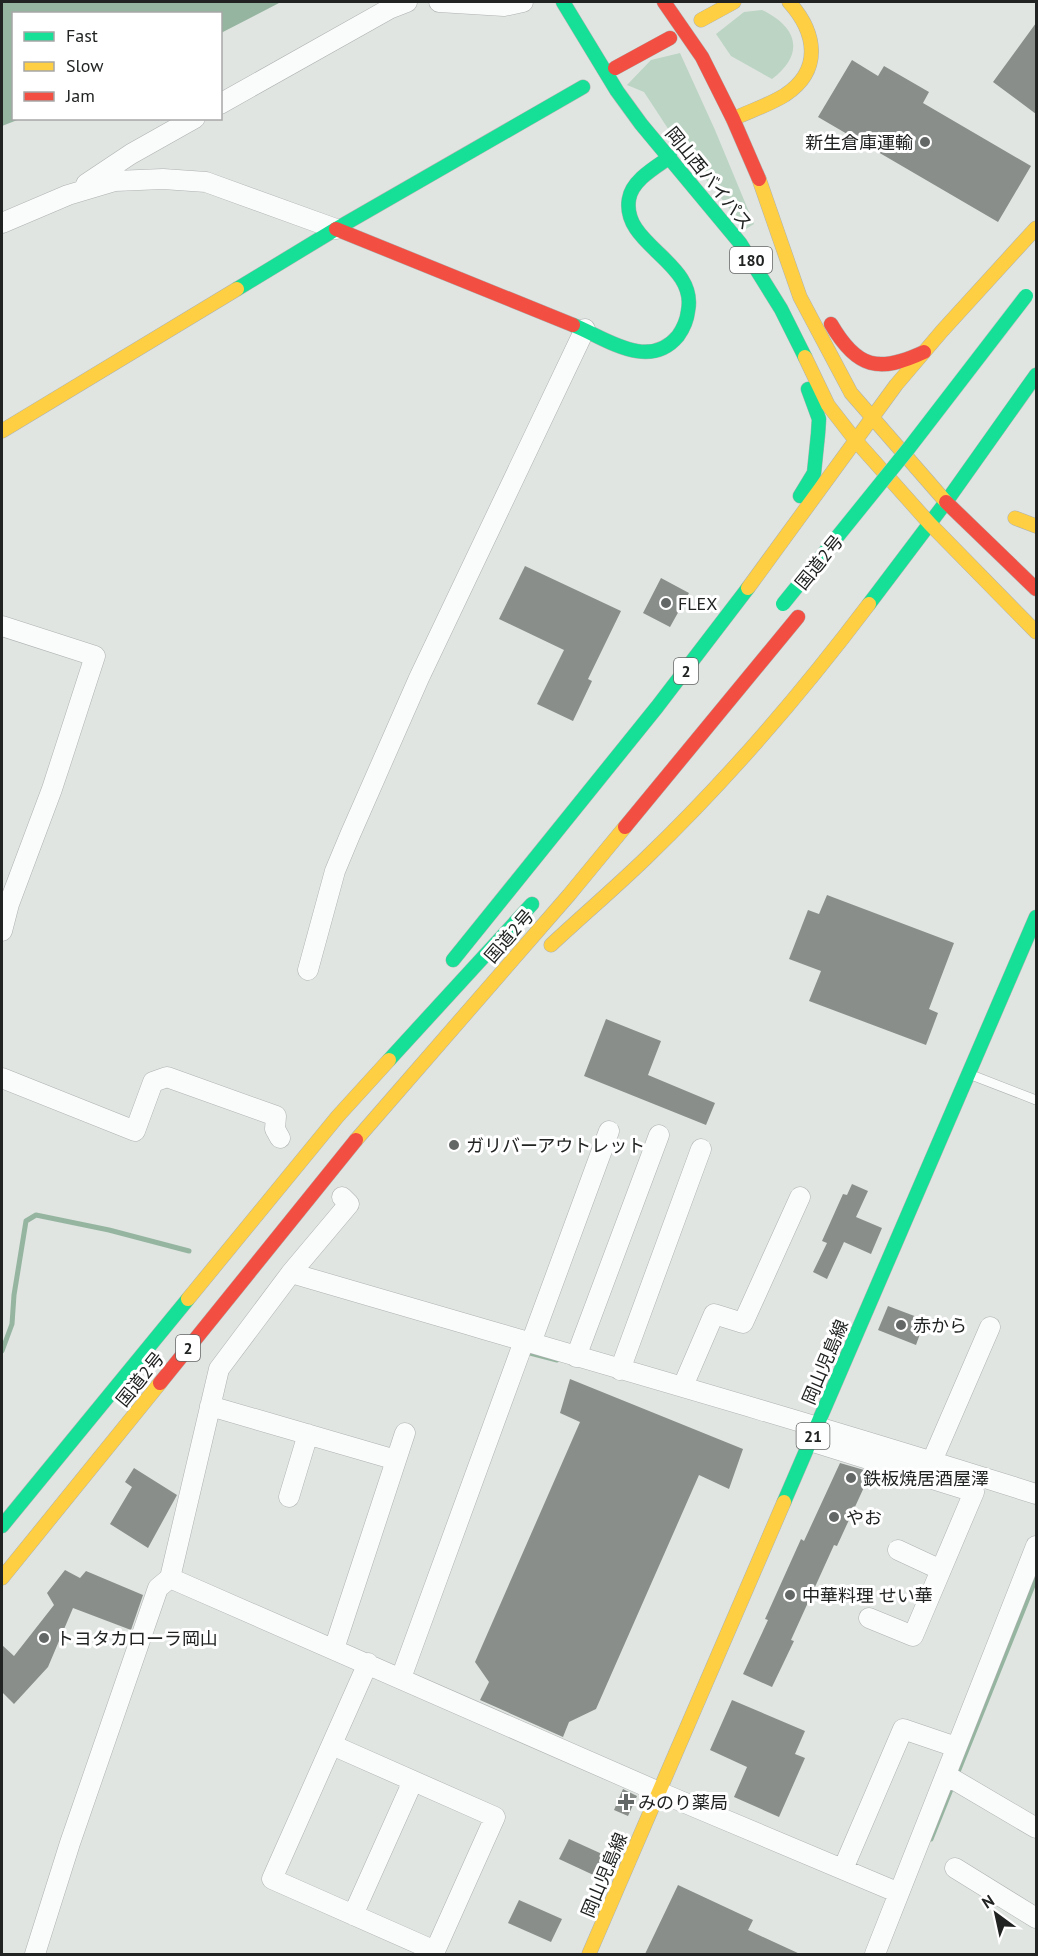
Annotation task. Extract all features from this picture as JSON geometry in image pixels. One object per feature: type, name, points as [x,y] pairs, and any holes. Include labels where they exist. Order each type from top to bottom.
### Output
[{"type":"main road","name":"岡山西バイパス","points":[[563,2],[617,92],[740,243],[781,309],[828,405],[856,441],[930,524]]},
{"type":"main road","name":"岡山西バイパス","points":[[664,2],[702,57],[733,119],[764,191],[800,297],[851,393],[946,502]]},
{"type":"main road","points":[[733,119],[785,94],[798,83],[809,64],[812,42],[805,19],[789,2]]},
{"type":"main road","points":[[615,68],[670,38]]},
{"type":"main road","points":[[2,431],[336,229],[583,87]]},
{"type":"main road","points":[[336,229],[585,329],[625,350],[647,352],[664,348],[680,335],[689,314],[689,294],[677,271],[636,230],[629,214],[629,200],[633,189],[670,157]]},
{"type":"main road","points":[[764,191],[809,280]]},
{"type":"main road","name":"2","points":[[446,969],[721,625],[856,441],[871,417],[924,352],[1036,228]]},
{"type":"main road","name":"国道2号","points":[[779,609],[909,448],[1036,283]]},
{"type":"main road","points":[[721,625],[731,598],[814,473],[819,419],[785,341],[781,309]]},
{"type":"main road","points":[[824,310],[850,351],[869,364],[891,365],[924,352]]},
{"type":"main road","points":[[540,956],[646,858],[722,780],[799,692],[930,524],[1036,375]]},
{"type":"main road","points":[[892,499],[929,454]]},
{"type":"main road","name":"180","points":[[946,502],[1036,589]]},
{"type":"main road","points":[[1015,518],[1036,526]]},
{"type":"main road","name":"180","points":[[930,524],[1036,632]]},
{"type":"main road","name":"国道2号","points":[[2,1578],[374,1118],[569,895],[801,612]]},
{"type":"main road","name":"国道2号","points":[[2,1526],[338,1116],[544,891]]},
{"type":"main road","name":"岡山児島線","points":[[589,1954],[1036,916]]},
{"type":"main road","name":"2","points":[[374,1118],[491,1005]]},
{"type":"main road","name":"2","points":[[338,1116],[412,1015]]},
{"type":"street","points":[[222,103],[389,9],[407,2]]},
{"type":"street","points":[[439,2],[504,6],[523,2]]},
{"type":"street","points":[[68,195],[131,154],[191,120]]},
{"type":"street","points":[[2,223],[68,195],[115,181],[163,179],[206,182],[336,229]]},
{"type":"street","points":[[308,970],[335,871],[350,835],[424,667],[585,329]]},
{"type":"street","points":[[2,626],[95,656],[52,789],[9,904],[2,931]]},
{"type":"street","points":[[2,1078],[135,1131],[153,1082],[167,1077],[276,1116],[276,1129],[280,1138]]},
{"type":"street","points":[[401,1678],[524,1346],[609,1131]]},
{"type":"street","points":[[576,1357],[659,1135]]},
{"type":"street","points":[[621,1370],[701,1149]]},
{"type":"street","points":[[35,1954],[70,1843],[158,1588],[171,1578],[219,1369],[291,1273],[349,1204],[342,1197]]},
{"type":"street","points":[[683,1386],[714,1314],[743,1323],[800,1197]]},
{"type":"street","points":[[291,1273],[524,1346],[576,1357],[683,1386],[814,1433],[954,1477],[1036,1494]]},
{"type":"street","points":[[932,1461],[990,1327]]},
{"type":"street","points":[[210,1406],[396,1460]]},
{"type":"street","points":[[334,1648],[405,1433]]},
{"type":"street","points":[[814,1433],[932,1461],[974,1492],[913,1635],[869,1617]]},
{"type":"street","points":[[290,1497],[308,1434]]},
{"type":"street","points":[[875,1954],[899,1893],[952,1778],[956,1747],[1036,1546]]},
{"type":"street","points":[[898,1550],[941,1570]]},
{"type":"street","points":[[171,1578],[659,1792],[899,1893]]},
{"type":"street","points":[[332,1745],[495,1817],[435,1951],[272,1879],[368,1664]]},
{"type":"street","points":[[843,1869],[903,1729],[956,1747]]},
{"type":"street","points":[[952,1778],[1036,1828]]},
{"type":"street","points":[[352,1915],[413,1781]]},
{"type":"street","points":[[955,1868],[1036,1918]]},
{"type":"lane","points":[[968,1074],[1036,1100]]},
{"type":"shaded area","points":[[2,2],[281,2],[222,32],[222,12],[12,12],[12,120],[17,120],[2,126]]},
{"type":"shaded area","points":[[762,10],[783,24],[793,42],[793,51],[789,60],[783,70],[772,79],[731,56],[716,34],[744,12]]},
{"type":"shaded area","points":[[680,53],[754,224],[746,229],[682,150],[644,92],[627,85],[651,60]]},
{"type":"building","points":[[1036,23],[1036,114],[993,82]]},
{"type":"building","name":"新生倉庫運輸","points":[[852,60],[878,76],[884,66],[929,92],[923,103],[1031,166],[998,222],[818,117]]},
{"type":"building","points":[[525,566],[621,611],[588,679],[592,681],[573,721],[537,704],[564,650],[499,619]]},
{"type":"building","points":[[661,578],[689,593],[670,627],[643,613]]},
{"type":"building","points":[[827,895],[954,943],[929,1009],[938,1013],[926,1045],[809,1001],[821,971],[789,959],[808,910],[819,914]]},
{"type":"building","points":[[606,1019],[661,1041],[648,1075],[715,1103],[706,1125],[584,1076]]},
{"type":"building","points":[[852,1184],[868,1191],[856,1217],[882,1228],[871,1254],[844,1242],[827,1279],[813,1272],[827,1243],[822,1241],[843,1194],[847,1195]]},
{"type":"building","name":"赤から","points":[[888,1306],[925,1320],[916,1345],[878,1330]]},
{"type":"building","points":[[570,1379],[743,1449],[729,1489],[699,1475],[596,1709],[569,1722],[563,1737],[480,1700],[489,1682],[475,1662],[580,1422],[560,1413]]},
{"type":"building","points":[[840,1463],[871,1472],[837,1546],[834,1545],[772,1687],[743,1674],[801,1539],[804,1541]]},
{"type":"building","points":[[134,1468],[177,1495],[148,1548],[110,1524],[132,1487],[125,1482]]},
{"type":"building","name":"トヨタカローラ岡山","points":[[65,1570],[80,1578],[86,1571],[143,1595],[131,1630],[73,1608],[48,1667],[14,1704],[2,1692],[2,1645],[14,1656],[54,1605],[47,1593]]},
{"type":"building","points":[[732,1700],[805,1731],[795,1754],[805,1758],[779,1817],[734,1797],[747,1767],[710,1750]]},
{"type":"building","points":[[623,1789],[637,1796],[628,1816],[614,1810]]},
{"type":"building","points":[[569,1839],[611,1858],[602,1879],[559,1859]]},
{"type":"building","points":[[678,1885],[753,1920],[748,1930],[800,1954],[645,1954]]},
{"type":"building","points":[[519,1900],[562,1919],[551,1942],[508,1923]]},
{"type":"waterway","points":[[2,1351],[12,1324],[14,1295],[26,1221],[36,1215],[109,1230],[189,1251]]},
{"type":"waterway","points":[[526,1352],[557,1360]]},
{"type":"waterway","points":[[931,1839],[1036,1578]]},
{"type":"traffic: fast","points":[[563,2],[617,91],[641,124],[740,243],[781,309],[805,357]]},
{"type":"traffic: fast","points":[[237,289],[336,229],[583,87]]},
{"type":"traffic: fast","points":[[573,325],[612,343],[640,352],[653,351],[666,346],[682,330],[688,311],[688,294],[682,279],[636,229],[630,215],[629,199],[635,186],[645,175],[670,157]]},
{"type":"traffic: fast","points":[[783,604],[909,448],[1026,296]]},
{"type":"traffic: fast","points":[[869,604],[946,502],[1036,375]]},
{"type":"traffic: fast","points":[[800,496],[814,473],[818,434],[819,419],[808,389]]},
{"type":"traffic: fast","points":[[453,960],[657,707],[748,588]]},
{"type":"traffic: fast","points":[[389,1060],[532,904]]},
{"type":"traffic: fast","points":[[784,1502],[1036,917]]},
{"type":"traffic: fast","points":[[2,1526],[188,1299]]},
{"type":"traffic: slow","points":[[701,20],[734,2]]},
{"type":"traffic: slow","points":[[733,119],[785,95],[805,74],[810,62],[810,38],[789,2]]},
{"type":"traffic: slow","points":[[759,179],[800,297],[851,393],[946,502]]},
{"type":"traffic: slow","points":[[748,588],[896,385],[1036,228]]},
{"type":"traffic: slow","points":[[2,431],[237,289]]},
{"type":"traffic: slow","points":[[805,357],[828,405],[856,441],[930,524],[1036,632]]},
{"type":"traffic: slow","points":[[1015,518],[1036,526]]},
{"type":"traffic: slow","points":[[551,945],[634,869],[734,767],[817,671],[869,604]]},
{"type":"traffic: slow","points":[[356,1140],[569,895],[625,827]]},
{"type":"traffic: slow","points":[[188,1299],[338,1116],[389,1060]]},
{"type":"traffic: slow","points":[[2,1578],[160,1383]]},
{"type":"traffic: slow","points":[[589,1954],[784,1502]]},
{"type":"traffic: jam","points":[[664,2],[702,57],[733,119],[759,179]]},
{"type":"traffic: jam","points":[[615,68],[670,38]]},
{"type":"traffic: jam","points":[[336,229],[573,325]]},
{"type":"traffic: jam","points":[[831,324],[850,350],[870,363],[894,363],[924,352]]},
{"type":"traffic: jam","points":[[946,502],[1036,589]]},
{"type":"traffic: jam","points":[[625,827],[798,617]]},
{"type":"traffic: jam","points":[[160,1383],[356,1140]]},
{"type":"place","name":"新生倉庫運輸","points":[[925,142]]},
{"type":"place","name":"FLEX","points":[[666,603]]},
{"type":"place","name":"ガリバーアウトレット","points":[[454,1145]]},
{"type":"place","name":"赤から","points":[[901,1325]]},
{"type":"place","name":"鉄板焼居酒屋澤","points":[[851,1478]]},
{"type":"place","name":"やお","points":[[834,1517]]},
{"type":"place","name":"中華料理 せい華","points":[[790,1595]]},
{"type":"place","name":"トヨタカローラ岡山","points":[[44,1638]]},
{"type":"place","name":"みのり薬局","points":[[626,1802]]}]
